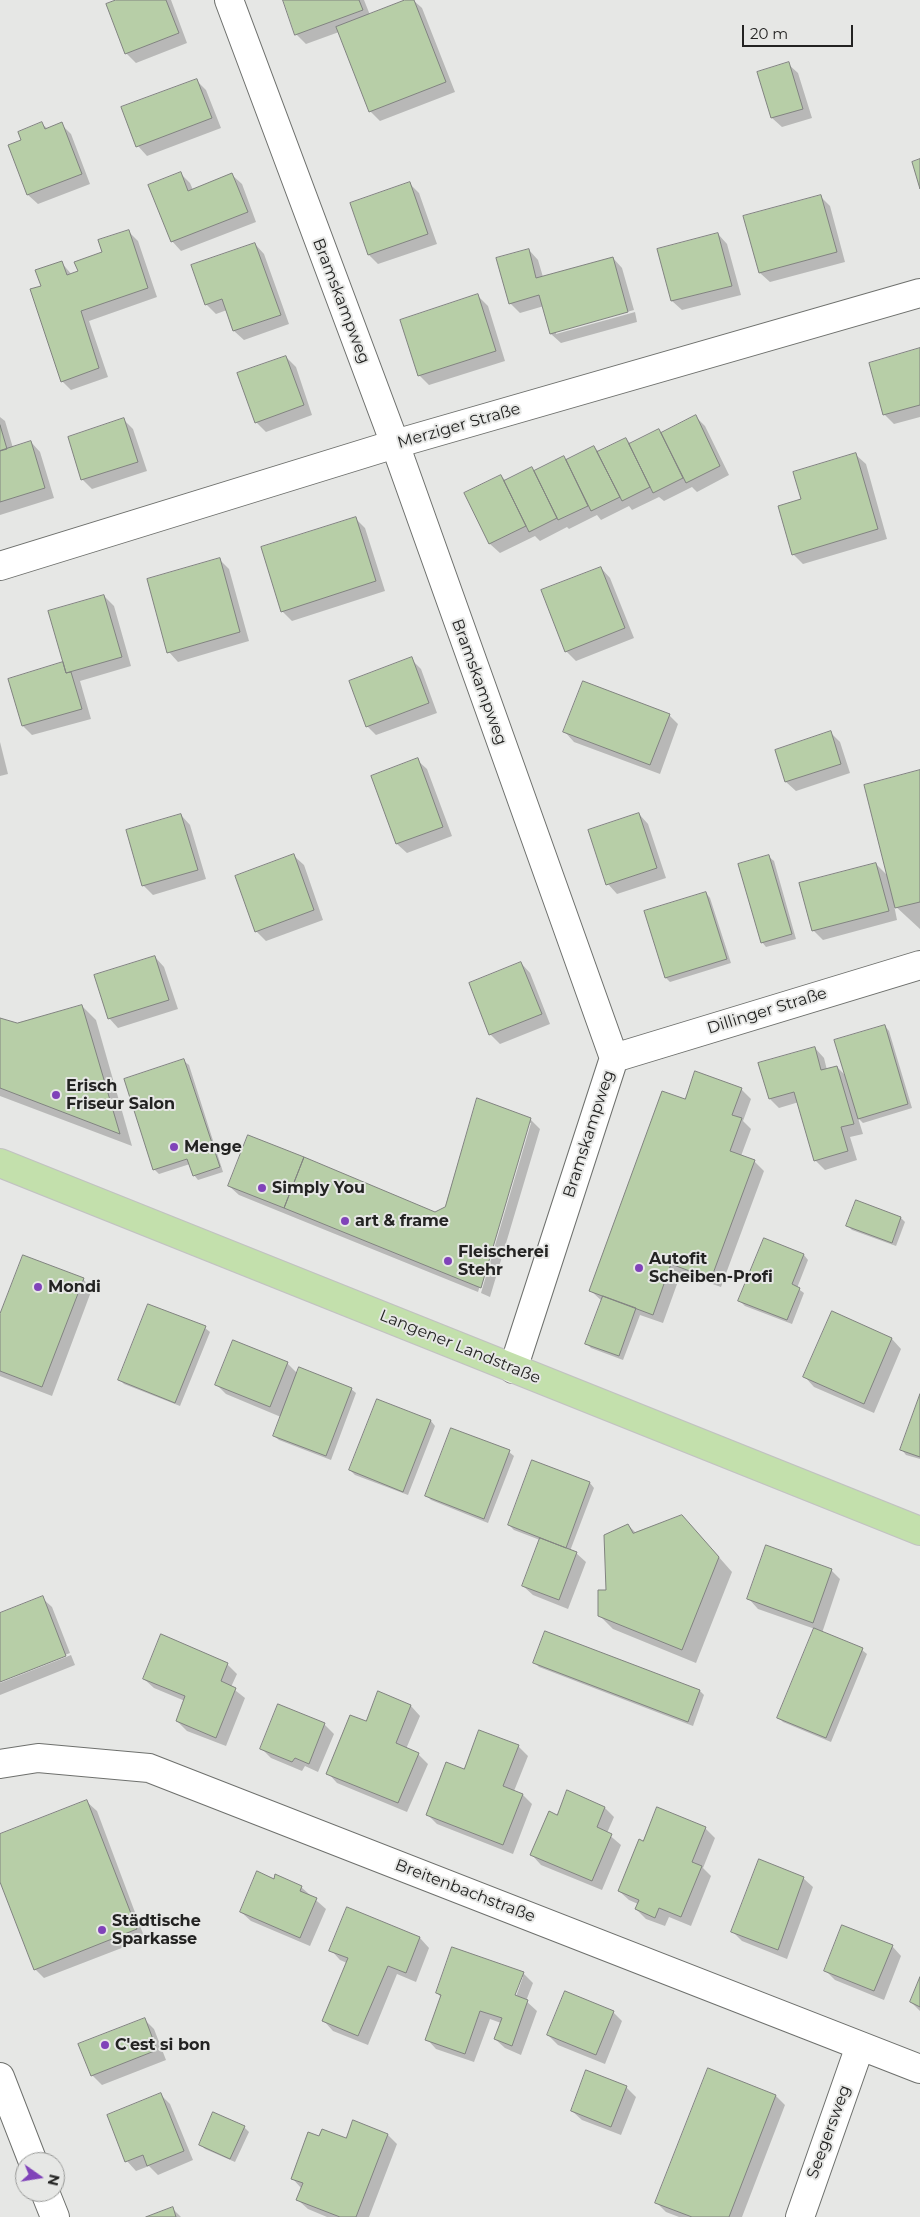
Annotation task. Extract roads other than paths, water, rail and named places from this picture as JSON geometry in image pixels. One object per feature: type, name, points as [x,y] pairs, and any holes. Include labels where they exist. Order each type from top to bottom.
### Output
[{"type":"main road","name":"Langener Landstraße","points":[[0,1163],[920,1532]]},
{"type":"street","name":"Bramskampweg","points":[[228,0],[395,444],[614,1058],[513,1368]]},
{"type":"street","name":"Merziger Straße","points":[[0,566],[395,444],[920,292]]},
{"type":"street","name":"Dillinger Straße","points":[[614,1058],[920,965]]},
{"type":"street","name":"Breitenbachstraße","points":[[0,1764],[38,1758],[149,1768],[920,2069]]},
{"type":"street","name":"Seegersweg","points":[[800,2217],[860,2046]]},
{"type":"street","points":[[0,2077],[29,2152]]},
{"type":"street","points":[[49,2202],[55,2217]]},
{"type":"place","name":"Erisch Friseur Salon","points":[[56,1095]]},
{"type":"place","name":"Menge","points":[[174,1147]]},
{"type":"place","name":"Simply You","points":[[262,1188]]},
{"type":"place","name":"art & frame","points":[[345,1221]]},
{"type":"place","name":"Fleischerei Stehr","points":[[448,1261]]},
{"type":"place","name":"Autofit Scheiben-Profi","points":[[639,1268]]},
{"type":"place","name":"Mondi","points":[[38,1287]]},
{"type":"place","name":"Städtische Sparkasse","points":[[102,1930]]},
{"type":"place","name":"C'est si bon","points":[[105,2045]]}]
